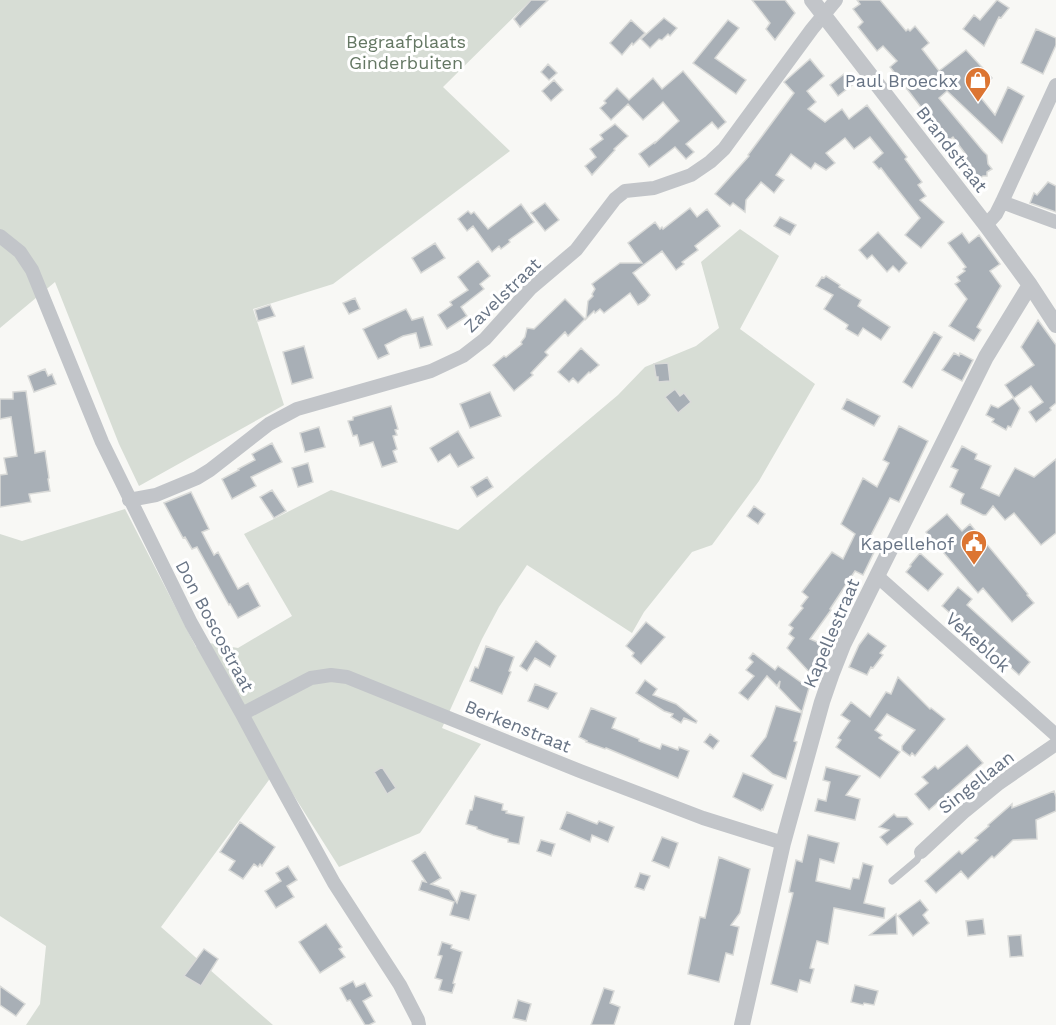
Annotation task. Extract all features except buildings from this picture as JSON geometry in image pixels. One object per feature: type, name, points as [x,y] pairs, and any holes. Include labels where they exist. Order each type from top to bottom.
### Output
[{"type":"street","name":"Brandstraat","points":[[813,0],[986,225],[1056,325]]},
{"type":"street","name":"Zavelstraat","points":[[129,500],[156,495],[196,478],[210,470],[269,424],[297,409],[431,371],[463,356],[485,339],[530,289],[576,250],[615,199],[625,191],[654,188],[691,175],[710,162],[724,148],[836,0]]},
{"type":"street","points":[[986,225],[996,214],[1056,85]]},
{"type":"street","points":[[1002,202],[1056,222]]},
{"type":"street","name":"Don Boscostraat","points":[[0,236],[20,252],[32,270],[102,442],[190,623],[334,883],[400,985],[419,1025]]},
{"type":"street","name":"Kapellestraat","points":[[742,1025],[783,843],[832,673],[843,645],[986,357],[1030,285]]},
{"type":"street","name":"Vekeblok","points":[[877,576],[1056,735]]},
{"type":"street","name":"Berkenstraat","points":[[242,714],[311,678],[331,675],[347,677],[703,818],[783,843]]},
{"type":"street","name":"Singellaan","points":[[921,852],[998,784],[1056,744]]},
{"type":"lane","points":[[892,881],[917,860],[921,852]]},
{"type":"green space","name":"Begraafplaats Ginderbuiten","points":[[0,0],[531,0],[443,87],[510,151],[333,284],[253,309],[284,405],[139,486],[119,444],[55,282],[0,328]]},
{"type":"green space","points":[[740,229],[779,256],[740,329],[815,384],[759,481],[712,545],[692,552],[644,612],[632,633],[527,565],[499,607],[482,639],[442,728],[481,744],[420,833],[339,867],[277,769],[161,927],[273,1025],[26,1025],[40,1004],[46,946],[0,916],[0,534],[22,541],[125,509],[196,647],[209,643],[238,648],[292,616],[244,534],[331,490],[458,530],[618,395],[645,367],[696,346],[719,328],[701,262]]},
{"type":"place","name":"Paul Broeckx","points":[[978,103]]},
{"type":"place","name":"Kapellehof","points":[[974,566]]}]
